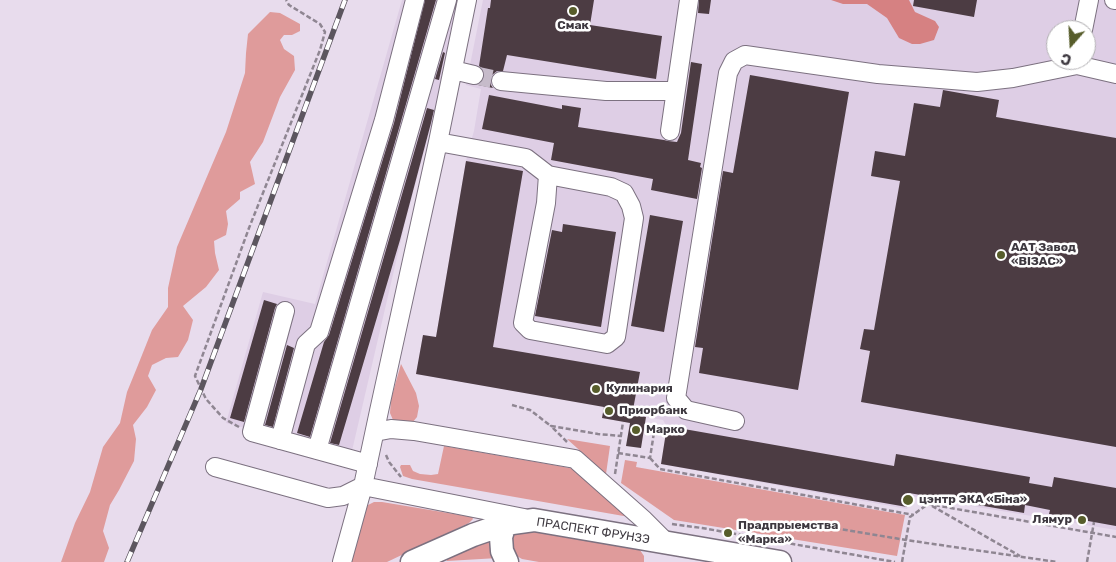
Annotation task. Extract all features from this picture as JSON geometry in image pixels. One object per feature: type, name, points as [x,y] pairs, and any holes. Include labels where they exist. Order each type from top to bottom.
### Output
[{"type":"main road","name":"ПРАСПЕКТ ФРУНЗЭ","points":[[412,562],[473,535],[505,524],[534,520],[666,552],[780,562]]},
{"type":"main road","points":[[505,524],[501,537],[502,552],[507,562]]},
{"type":"lane","points":[[280,440],[306,344],[319,332],[384,120],[415,0]]},
{"type":"lane","points":[[317,450],[447,0]]},
{"type":"lane","points":[[342,562],[368,464],[379,432],[378,411],[438,142],[467,0]]},
{"type":"lane","points":[[670,131],[689,0]]},
{"type":"lane","points":[[1086,20],[1089,0]]},
{"type":"lane","points":[[735,420],[686,410],[676,398],[728,73],[734,61],[744,55],[878,74],[977,82],[1013,78],[1047,70]]},
{"type":"lane","points":[[1096,68],[1116,74]]},
{"type":"lane","points":[[453,70],[474,75]]},
{"type":"lane","points":[[501,81],[606,91],[675,91]]},
{"type":"lane","points":[[438,142],[526,158],[548,175],[611,187],[624,194],[631,206],[634,218],[616,337],[607,344],[530,330],[523,323],[546,203],[548,175]]},
{"type":"lane","points":[[286,311],[252,432],[368,464]]},
{"type":"lane","points":[[278,337],[306,344]]},
{"type":"lane","points":[[379,432],[391,429],[414,431],[575,459],[644,520],[666,552]]},
{"type":"lane","points":[[215,466],[328,498],[342,496],[363,486],[534,520]]},
{"type":"path","points":[[252,432],[236,426],[223,418],[206,399],[195,376],[249,228],[320,50],[325,32],[320,24],[289,5],[286,0]]},
{"type":"path","points":[[512,404],[530,410],[551,426]]},
{"type":"path","points":[[616,466],[623,422]]},
{"type":"path","points":[[650,458],[655,426]]},
{"type":"path","points":[[566,429],[621,436]]},
{"type":"path","points":[[379,432],[389,462],[401,477]]},
{"type":"path","points":[[618,453],[650,458],[660,469],[914,514]]},
{"type":"path","points":[[928,504],[1022,557]]},
{"type":"path","points":[[902,562],[910,517],[928,504],[1116,536]]},
{"type":"path","points":[[644,520],[702,528],[895,562]]},
{"type":"path","points":[[1087,562],[1094,522]]},
{"type":"path","points":[[828,527],[1056,562]]},
{"type":"shaded area","points":[[402,0],[458,0],[438,100],[405,223],[351,455],[226,423],[263,292],[315,304]]},
{"type":"shaded area","points":[[483,0],[1116,0],[1116,530],[911,496],[907,509],[661,464],[667,427],[663,420],[633,415],[631,423],[602,418],[603,406],[416,374],[423,335],[436,337],[466,161],[474,131],[481,89],[466,85]]},
{"type":"shaded area","points":[[831,0],[909,0],[915,12],[935,21],[939,27],[934,40],[912,44],[899,38],[887,18],[867,4],[843,4]]},
{"type":"shaded area","points":[[270,12],[280,13],[300,24],[300,31],[292,35],[284,35],[280,40],[284,49],[294,56],[295,70],[280,97],[263,142],[250,162],[255,184],[240,192],[240,199],[226,211],[228,224],[226,235],[214,241],[219,270],[206,287],[183,306],[193,320],[188,340],[178,357],[166,358],[152,365],[148,376],[156,390],[147,407],[133,425],[136,439],[134,461],[110,505],[103,531],[109,548],[104,562],[61,562],[75,523],[90,492],[103,447],[120,423],[127,392],[152,330],[168,307],[168,288],[177,247],[226,132],[245,73],[248,34]]},
{"type":"shaded area","points":[[401,364],[416,393],[419,406],[417,417],[412,423],[403,425],[393,420],[390,413],[391,399]]},
{"type":"shaded area","points":[[567,439],[610,446],[606,474]]},
{"type":"shaded area","points":[[444,446],[574,469],[635,518],[403,476],[401,465],[410,465],[413,471],[420,474],[438,474]]},
{"type":"shaded area","points":[[625,460],[637,462],[636,467],[905,515],[897,556],[674,520],[621,483]]},
{"type":"shaded area","points":[[374,502],[472,517],[473,519],[469,523],[387,562],[349,562],[365,510],[368,505]]},
{"type":"shaded area","points":[[525,527],[638,547],[644,556],[644,562],[539,562],[522,559],[515,555],[510,546],[512,535]]},
{"type":"shaded area","points":[[495,537],[498,558],[447,561],[446,558]]},
{"type":"building","points":[[425,0],[436,0],[310,437],[297,433],[394,123]]},
{"type":"building","points":[[491,0],[594,0],[590,25],[662,36],[656,79],[507,55],[503,71],[497,71],[492,75],[490,80],[493,88],[478,85],[484,77],[484,72],[479,66],[488,8],[490,8]]},
{"type":"building","points":[[699,0],[711,0],[709,14],[698,13]]},
{"type":"building","points":[[914,0],[977,0],[974,17],[913,6]]},
{"type":"building","points":[[443,52],[445,53],[439,80],[435,79]]},
{"type":"building","points":[[691,62],[702,64],[688,160],[701,163],[700,167],[702,168],[697,199],[651,190],[653,179],[551,160],[554,143],[482,129],[489,95],[562,109],[562,105],[581,108],[578,127],[677,142],[681,133]]},
{"type":"building","points":[[750,75],[849,92],[798,390],[699,373],[703,348],[695,347],[723,171],[733,173]]},
{"type":"building","name":"ААТ Завод «ВІЗАС»","points":[[943,90],[999,100],[996,117],[1116,138],[1116,447],[861,402],[870,351],[860,349],[864,329],[874,330],[900,181],[871,176],[875,151],[905,156],[914,103],[940,107]]},
{"type":"building","points":[[427,108],[434,110],[400,240],[339,445],[330,443]]},
{"type":"building","points":[[466,161],[523,171],[493,347],[640,372],[632,415],[646,417],[641,448],[626,446],[630,423],[602,418],[604,407],[416,374],[423,335],[436,337]]},
{"type":"building","points":[[650,215],[683,221],[664,332],[631,326]]},
{"type":"building","points":[[563,224],[616,232],[601,327],[535,316],[552,230],[562,232]]},
{"type":"building","points":[[264,300],[277,304],[244,422],[230,418]]},
{"type":"building","points":[[287,345],[294,348],[273,427],[265,425]]},
{"type":"building","points":[[667,426],[894,466],[896,454],[1030,477],[1029,483],[1052,487],[1054,477],[1116,488],[1116,526],[1049,514],[1050,510],[1025,505],[1024,513],[909,493],[907,507],[661,464]]},
{"type":"tunnel","points":[[474,75],[501,81]]},
{"type":"railway","points":[[127,562],[201,389],[345,0]]},
{"type":"place","name":"Смак","points":[[573,11]]},
{"type":"place","name":"ААТ Завод «ВІЗАС»","points":[[1001,255]]},
{"type":"place","name":"Кулинария","points":[[596,389]]},
{"type":"place","name":"Приорбанк","points":[[609,411]]},
{"type":"place","name":"Марко","points":[[636,430]]},
{"type":"place","name":"цэнтр ЭКА «Біна»","points":[[908,500]]},
{"type":"place","name":"Лямур","points":[[1082,520]]},
{"type":"place","name":"Прадпрыемства «Марка»","points":[[728,533]]}]
